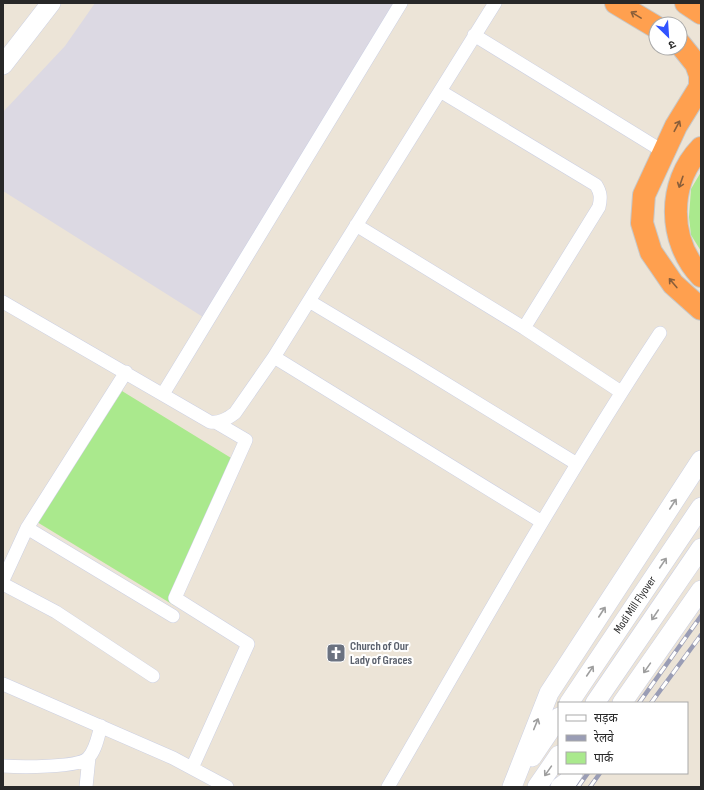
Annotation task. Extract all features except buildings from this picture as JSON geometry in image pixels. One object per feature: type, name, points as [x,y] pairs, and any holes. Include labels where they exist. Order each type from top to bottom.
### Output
[{"type":"highway","points":[[616,3],[648,22]]},
{"type":"highway","points":[[686,3],[701,13]]},
{"type":"highway","points":[[688,48],[701,55]]},
{"type":"highway","points":[[688,54],[696,64],[700,75],[700,87],[676,126],[644,195],[642,223],[651,252],[673,284],[701,309]]},
{"type":"highway","points":[[701,148],[689,164],[682,179],[677,196],[676,213],[677,229],[682,246],[690,261],[701,276]]},
{"type":"main road","points":[[3,65],[51,3]]},
{"type":"main road","points":[[512,787],[549,693],[701,460]]},
{"type":"main road","name":"Modi Mill Flyover","points":[[570,702],[701,507]]},
{"type":"main road","name":"Modi Mill Flyover","points":[[596,702],[701,548]]},
{"type":"main road","points":[[623,702],[701,590]]},
{"type":"main road","points":[[512,787],[558,718]]},
{"type":"main road","points":[[537,787],[558,756]]},
{"type":"main road","points":[[560,787],[568,781],[572,774]]},
{"type":"street","points":[[163,394],[401,3]]},
{"type":"street","points":[[217,423],[227,419],[235,413],[274,357],[495,3]]},
{"type":"street","points":[[474,36],[664,152]]},
{"type":"street","points":[[440,91],[596,185],[599,191],[601,198],[599,207],[524,328]]},
{"type":"street","points":[[356,225],[524,328],[621,392]]},
{"type":"street","points":[[309,301],[577,464]]},
{"type":"street","points":[[4,305],[126,372],[210,422],[217,423],[246,440],[175,598],[248,644],[192,768]]},
{"type":"street","points":[[388,787],[542,522],[621,392],[660,333]]},
{"type":"street","points":[[274,357],[542,522]]},
{"type":"street","points":[[3,580],[27,528],[126,372]]},
{"type":"street","points":[[27,528],[173,616]]},
{"type":"street","points":[[3,584],[56,612],[153,676]]},
{"type":"street","points":[[3,684],[173,758],[227,787]]},
{"type":"street","points":[[3,766],[68,765],[83,762],[89,757],[93,750],[101,726]]},
{"type":"street","points":[[86,787],[89,757]]},
{"type":"shaded area","points":[[95,3],[395,3],[203,317],[3,191],[3,112],[65,46]]},
{"type":"green space","points":[[701,172],[701,251],[691,235],[689,217],[691,189]]},
{"type":"green space","points":[[122,391],[236,461],[175,606],[37,522]]},
{"type":"railway","points":[[640,702],[701,616]]},
{"type":"railway","points":[[652,702],[701,635]]},
{"type":"railway","points":[[578,787],[587,774]]},
{"type":"railway","points":[[590,787],[599,774]]},
{"type":"place","name":"Church of Our Lady of Graces","points":[[336,653]]}]
